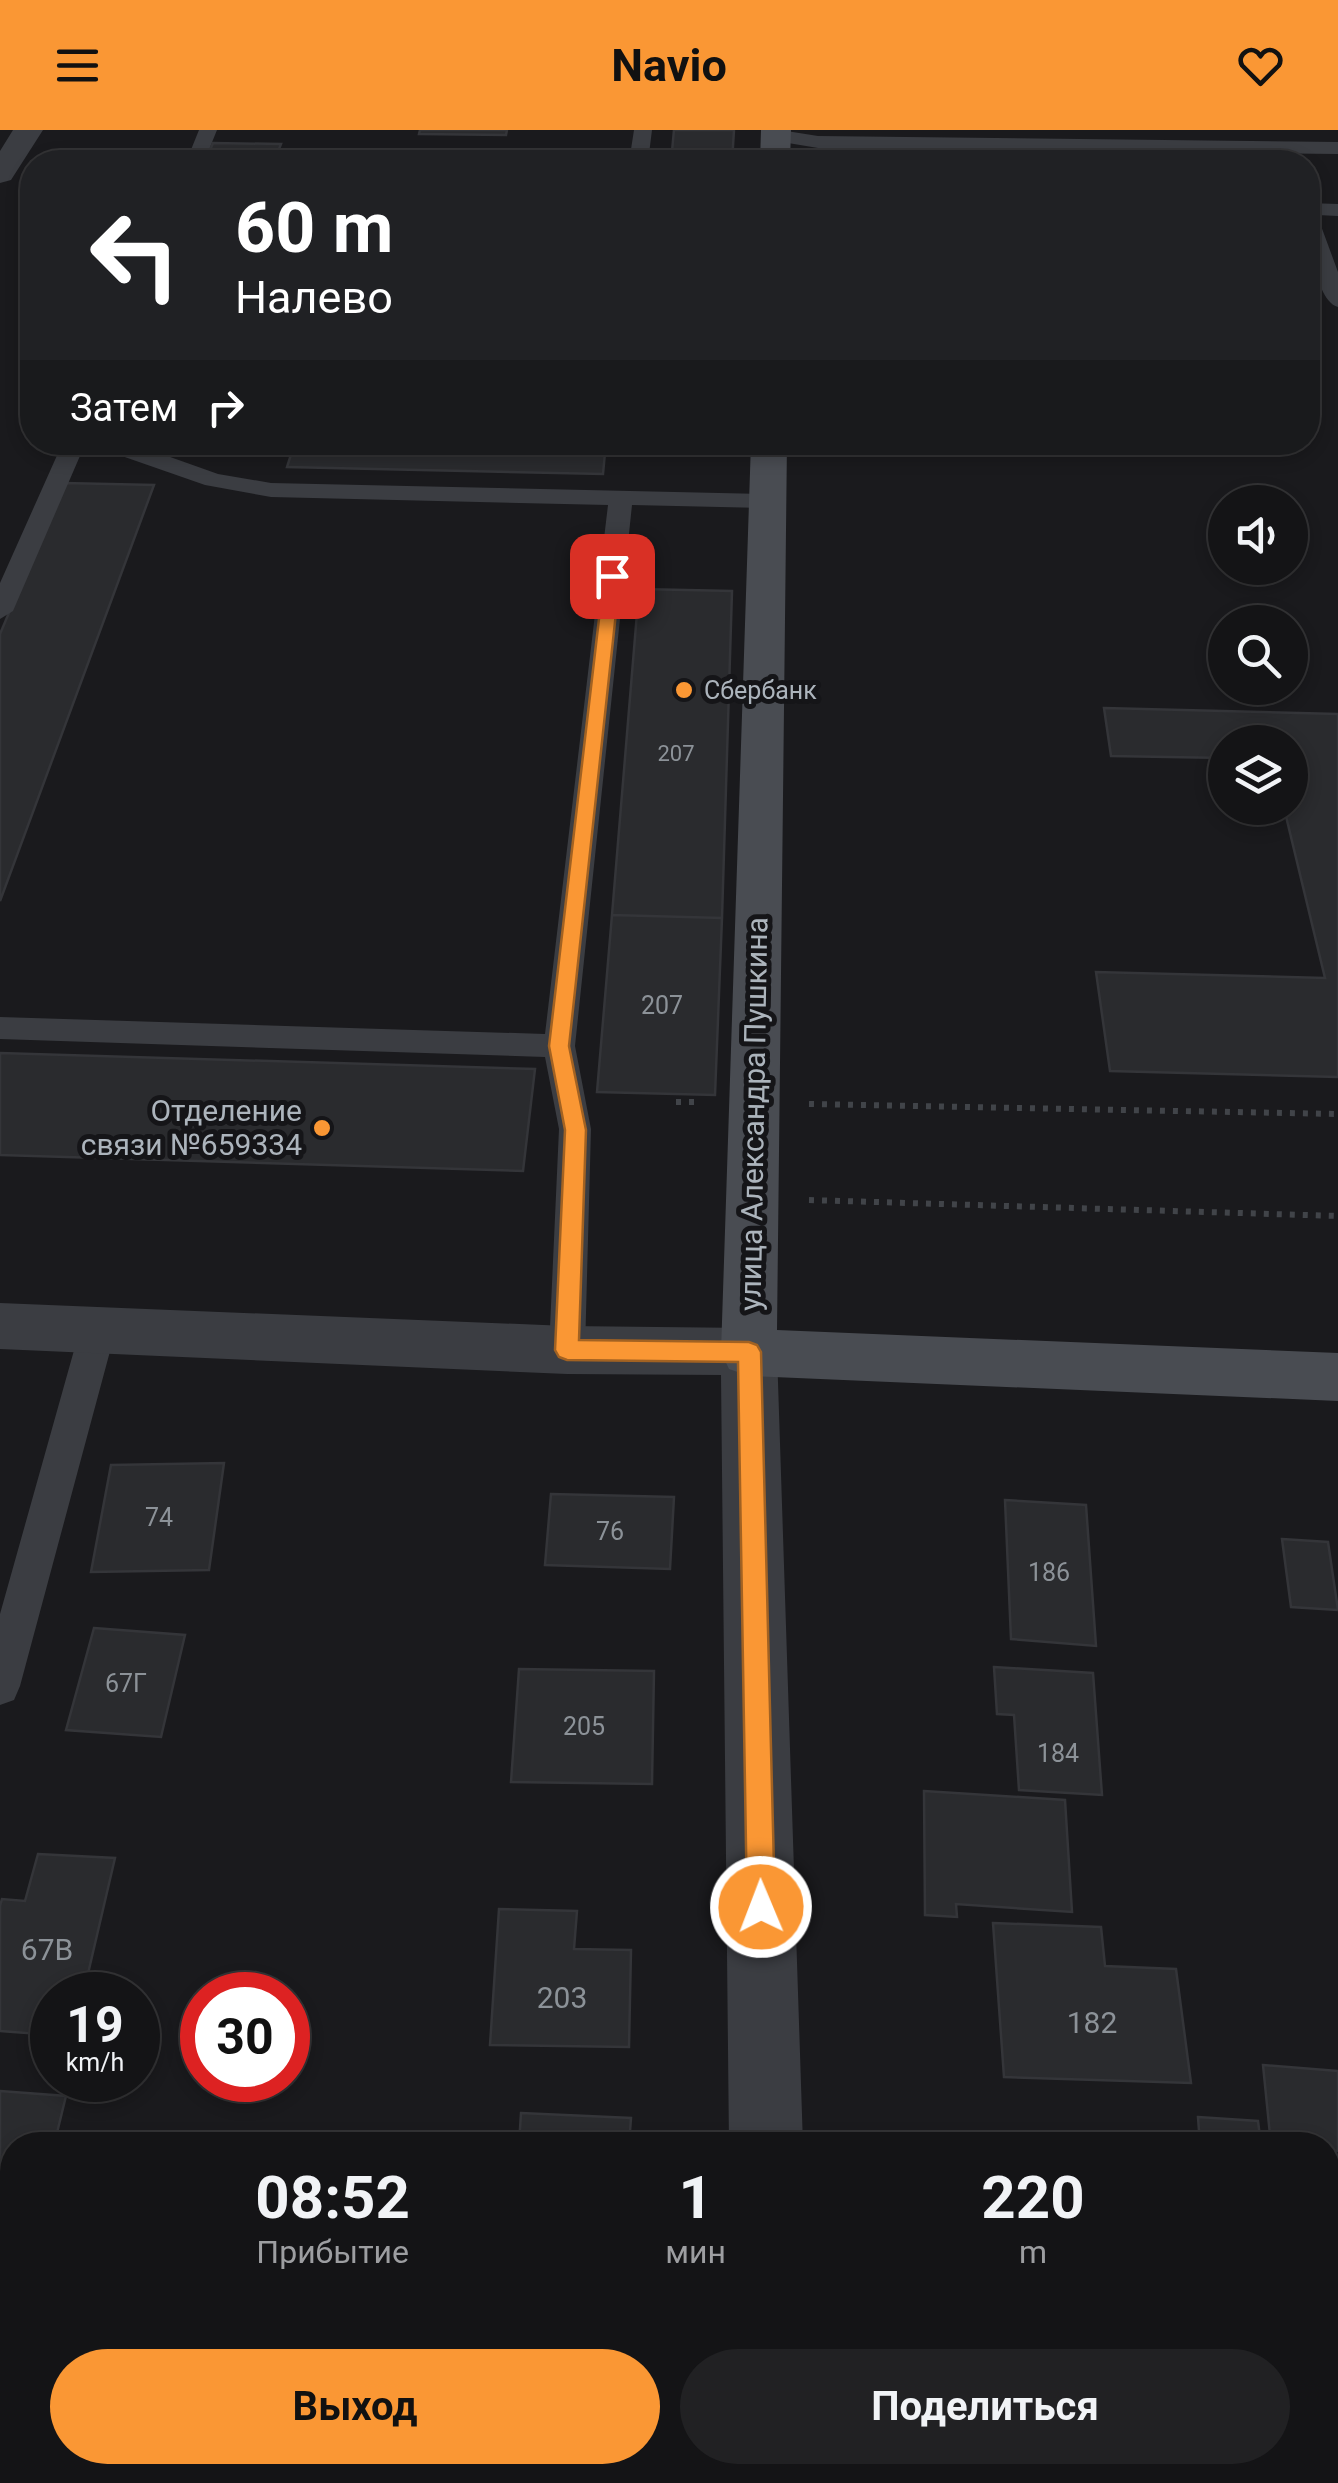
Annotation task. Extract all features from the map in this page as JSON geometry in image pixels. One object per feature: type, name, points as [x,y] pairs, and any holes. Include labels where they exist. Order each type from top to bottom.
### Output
[{"type":"main road","name":"улица Александра Пушкина","points":[[749,1352],[769,455]]},
{"type":"main road","points":[[749,1352],[1338,1377]]},
{"type":"street","points":[[0,174],[17,136]]},
{"type":"street","points":[[0,1326],[567,1350],[749,1352]]},
{"type":"street","name":"улица Александра Пушкина","points":[[749,1352],[766,2132]]},
{"type":"lane","points":[[776,143],[1128,150]]},
{"type":"lane","points":[[1320,251],[1338,301]]},
{"type":"lane","points":[[0,611],[69,455]]},
{"type":"lane","points":[[142,455],[214,480],[271,490],[768,501]]},
{"type":"lane","points":[[567,1350],[576,1130],[559,1046],[621,498]]},
{"type":"lane","points":[[0,1028],[559,1046]]},
{"type":"lane","points":[[0,1686],[98,1329]]},
{"type":"path","points":[[676,1102],[1338,1114]]},
{"type":"path","points":[[795,1200],[1338,1216]]},
{"type":"building","points":[[420,130],[507,130],[506,135],[419,134]]},
{"type":"building","points":[[674,130],[734,130],[733,150],[672,150]]},
{"type":"building","points":[[213,143],[281,144],[279,150],[210,150]]},
{"type":"building","points":[[291,455],[605,455],[603,474],[287,467]]},
{"type":"building","points":[[64,483],[154,485],[0,901],[0,634]]},
{"type":"building","points":[[639,589],[732,591],[722,918],[612,915]]},
{"type":"building","points":[[1104,708],[1338,714],[1338,1077],[1110,1071],[1096,972],[1325,978],[1288,825],[1308,825],[1308,725],[1208,725],[1208,758],[1111,756]]},
{"type":"building","points":[[612,915],[722,918],[715,1095],[597,1092]]},
{"type":"building","points":[[0,1053],[535,1069],[523,1171],[0,1155]]},
{"type":"building","points":[[224,1463],[209,1570],[91,1572],[111,1465]]},
{"type":"building","points":[[551,1494],[674,1497],[670,1569],[545,1565]]},
{"type":"building","points":[[1005,1500],[1086,1505],[1096,1646],[1011,1639]]},
{"type":"building","points":[[1282,1539],[1328,1542],[1338,1610],[1291,1607]]},
{"type":"building","points":[[94,1628],[185,1635],[161,1737],[66,1730]]},
{"type":"building","points":[[994,1667],[1093,1673],[1102,1795],[1019,1790],[1014,1715],[997,1714]]},
{"type":"building","points":[[519,1669],[654,1671],[652,1784],[511,1782]]},
{"type":"building","points":[[924,1791],[1065,1800],[1072,1912],[956,1904],[957,1917],[925,1915]]},
{"type":"building","points":[[38,1854],[115,1858],[88,1972],[30,1972],[30,2033],[0,2031],[0,1906],[2,1899],[25,1901]]},
{"type":"building","points":[[499,1909],[577,1911],[574,1949],[631,1950],[629,2047],[490,2045]]},
{"type":"building","points":[[993,1923],[1101,1927],[1105,1966],[1176,1969],[1191,2083],[1004,2077]]},
{"type":"building","points":[[1263,2065],[1338,2071],[1338,2132],[1270,2132]]},
{"type":"building","points":[[0,2091],[30,2093],[30,2102],[65,2102],[57,2132],[0,2132]]},
{"type":"building","points":[[521,2113],[631,2118],[630,2132],[520,2132]]},
{"type":"building","points":[[1198,2117],[1258,2121],[1259,2132],[1199,2132]]},
{"type":"place","name":"Сбербанк","points":[[684,690]]},
{"type":"place","name":"Отделение связи №659334","points":[[322,1128]]},
{"type":"route","points":[[612,576],[559,1046],[576,1130],[567,1350],[749,1352],[761,1907]]}]
